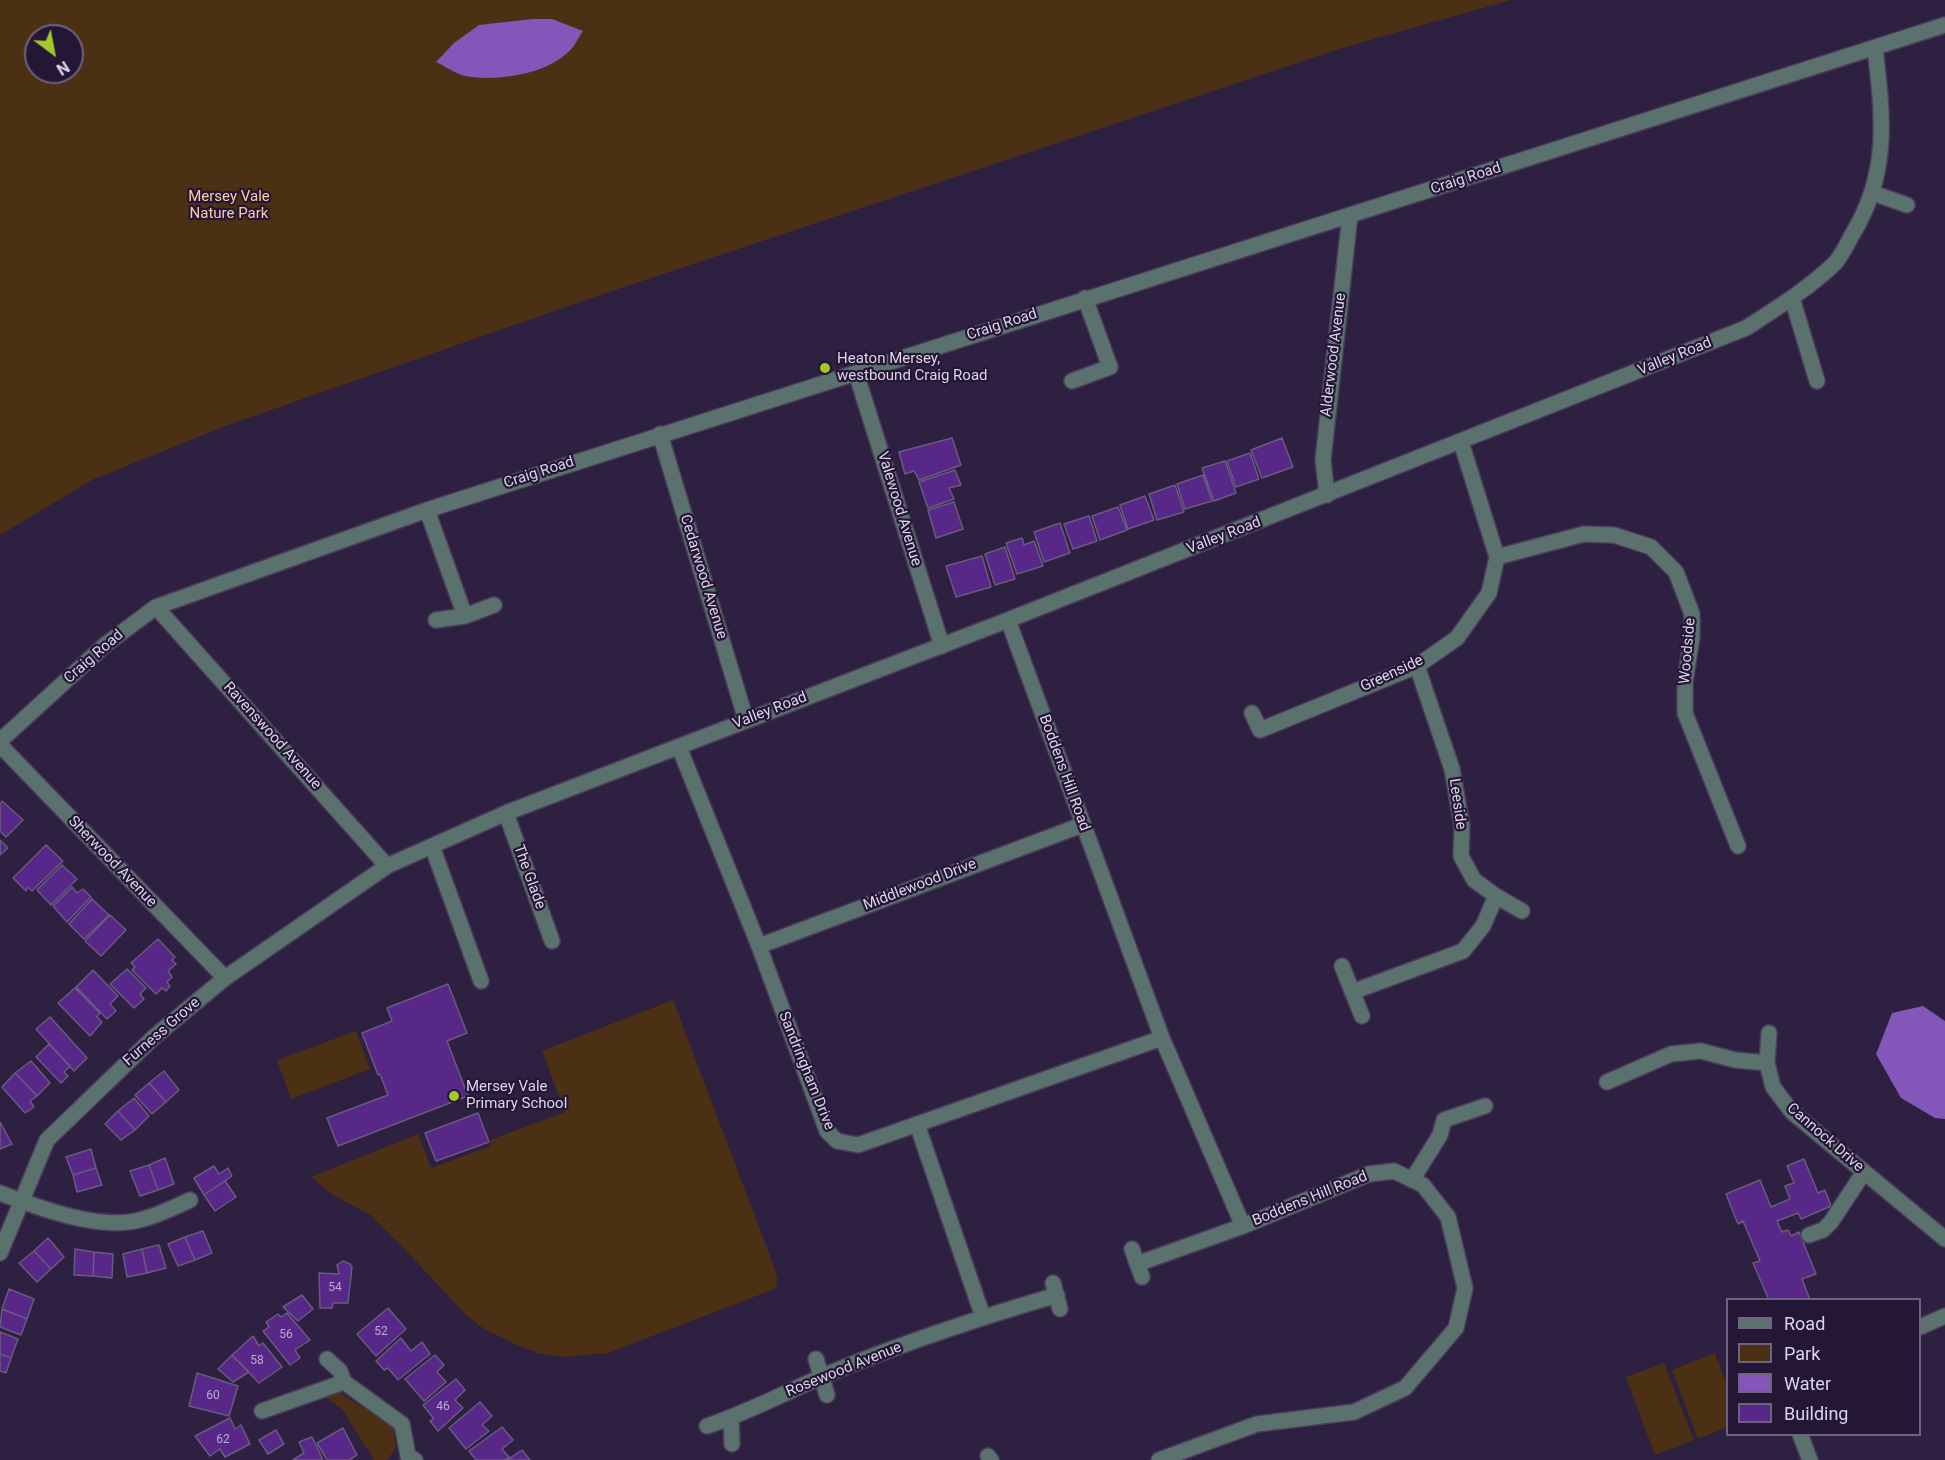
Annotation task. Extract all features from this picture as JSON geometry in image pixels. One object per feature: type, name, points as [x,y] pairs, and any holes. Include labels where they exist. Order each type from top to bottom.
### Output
[{"type":"street","name":"Craig Road","points":[[0,743],[105,645],[156,607],[427,510],[660,434],[1945,25]]},
{"type":"street","name":"Valley Road","points":[[387,866],[506,813],[942,646],[1746,328],[1803,291],[1837,260],[1862,220],[1873,193],[1882,151],[1883,111],[1875,48]]},
{"type":"street","points":[[1873,193],[1907,205]]},
{"type":"street","name":"Alderwood Avenue","points":[[1327,495],[1323,460],[1350,215]]},
{"type":"street","points":[[1072,381],[1110,368],[1085,298]]},
{"type":"street","points":[[1792,298],[1817,381]]},
{"type":"street","name":"Valewood Avenue","points":[[856,373],[942,646]]},
{"type":"street","name":"Cedarwood Avenue","points":[[660,434],[746,720]]},
{"type":"street","name":"Greenside","points":[[1252,713],[1260,730],[1417,666],[1457,638],[1489,593],[1497,557],[1461,442]]},
{"type":"street","points":[[427,510],[465,616]]},
{"type":"street","name":"Woodside","points":[[1497,557],[1584,534],[1614,535],[1651,547],[1676,572],[1692,614],[1692,637],[1685,682],[1685,713],[1738,846]]},
{"type":"street","points":[[436,620],[465,616],[494,605]]},
{"type":"street","name":"Ravenswood Avenue","points":[[156,607],[387,866]]},
{"type":"street","name":"Boddens Hill Road","points":[[1008,620],[1162,1038],[1243,1226]]},
{"type":"street","name":"Leeside","points":[[1417,666],[1452,769],[1462,826],[1461,856],[1474,880],[1522,911]]},
{"type":"street","name":"Sherwood Avenue","points":[[0,743],[225,978]]},
{"type":"street","name":"Sandringham Drive","points":[[679,747],[759,946],[827,1131],[837,1141],[858,1145],[1162,1038]]},
{"type":"street","name":"The Glade","points":[[506,813],[552,941]]},
{"type":"street","name":"Middlewood Drive","points":[[759,946],[1082,825]]},
{"type":"street","points":[[432,846],[481,981]]},
{"type":"street","name":"Furness Grove","points":[[0,1253],[47,1140],[154,1037],[225,978],[387,866]]},
{"type":"street","points":[[1352,992],[1463,951],[1483,927],[1496,896]]},
{"type":"street","points":[[1342,966],[1362,1016]]},
{"type":"street","points":[[1607,1082],[1671,1054],[1701,1051],[1735,1060],[1767,1063],[1769,1033]]},
{"type":"street","name":"Cannock Drive","points":[[1767,1063],[1773,1087],[1792,1112],[1945,1239]]},
{"type":"street","points":[[1412,1180],[1440,1135],[1444,1120],[1485,1106]]},
{"type":"street","points":[[917,1124],[983,1317]]},
{"type":"street","name":"Boddens Hill Road","points":[[1132,1249],[1139,1271],[1369,1174],[1394,1171],[1423,1185],[1448,1217],[1466,1288],[1456,1328],[1405,1388],[1354,1412],[1257,1424],[1170,1458]]},
{"type":"street","points":[[1809,1235],[1823,1230],[1831,1222],[1864,1172]]},
{"type":"street","points":[[0,1193],[22,1202],[99,1224],[141,1220],[190,1200]]},
{"type":"street","name":"Rosewood Avenue","points":[[707,1426],[731,1418],[821,1377],[983,1317],[1057,1296]]},
{"type":"street","points":[[1921,1327],[1945,1316]]},
{"type":"street","points":[[327,1359],[340,1371],[344,1382],[402,1424],[409,1459]]},
{"type":"street","points":[[816,1359],[827,1395]]},
{"type":"street","points":[[262,1411],[344,1382]]},
{"type":"street","points":[[731,1418],[732,1444]]},
{"type":"street","points":[[1801,1436],[1810,1460]]},
{"type":"green space","name":"Mersey Vale Nature Park","points":[[0,0],[1511,0],[1342,48],[606,293],[225,426],[92,480],[0,535]]},
{"type":"green space","points":[[673,1000],[773,1264],[778,1282],[776,1283],[777,1288],[608,1353],[564,1357],[538,1353],[484,1329],[464,1313],[369,1214],[333,1195],[311,1177],[418,1134],[431,1168],[491,1146],[490,1140],[565,1112],[542,1051]]},
{"type":"green space","points":[[356,1031],[370,1069],[291,1099],[277,1060]]},
{"type":"green space","points":[[1715,1353],[1726,1383],[1726,1427],[1698,1439],[1672,1370]]},
{"type":"green space","points":[[1664,1363],[1694,1440],[1655,1455],[1626,1377]]},
{"type":"green space","points":[[337,1391],[393,1426],[396,1448],[387,1460],[374,1460],[343,1410],[326,1397]]},
{"type":"water","points":[[552,19],[583,31],[573,47],[563,56],[538,70],[523,74],[478,78],[458,74],[436,62],[454,43],[479,25]]},
{"type":"water","points":[[1923,1006],[1945,1021],[1945,1119],[1935,1118],[1901,1098],[1876,1054],[1892,1013]]},
{"type":"building","points":[[952,438],[961,465],[919,480],[914,471],[905,474],[899,452]]},
{"type":"building","points":[[1282,438],[1293,467],[1262,478],[1251,450]]},
{"type":"building","points":[[1250,453],[1259,479],[1236,487],[1227,461]]},
{"type":"building","points":[[1225,461],[1236,493],[1214,501],[1202,468]]},
{"type":"building","points":[[955,470],[961,485],[949,488],[954,499],[928,508],[919,482]]},
{"type":"building","points":[[1203,475],[1212,501],[1185,509],[1177,484]]},
{"type":"building","points":[[1175,485],[1184,512],[1157,520],[1149,494]]},
{"type":"building","points":[[1145,496],[1154,520],[1128,529],[1120,505]]},
{"type":"building","points":[[954,502],[963,529],[936,538],[928,510]]},
{"type":"building","points":[[1118,507],[1127,530],[1100,540],[1092,516]]},
{"type":"building","points":[[1089,516],[1097,541],[1073,549],[1064,524]]},
{"type":"building","points":[[1060,523],[1070,553],[1044,562],[1034,532]]},
{"type":"building","points":[[1022,538],[1024,545],[1034,541],[1043,566],[1017,574],[1006,543]]},
{"type":"building","points":[[1005,547],[1015,579],[995,585],[985,554]]},
{"type":"building","points":[[982,556],[991,587],[956,597],[946,566]]},
{"type":"building","points":[[2,801],[23,820],[6,837],[0,831]]},
{"type":"building","points":[[0,840],[8,848],[0,855]]},
{"type":"building","points":[[46,845],[63,861],[32,891],[28,887],[26,891],[13,878]]},
{"type":"building","points":[[62,865],[77,879],[51,905],[37,890]]},
{"type":"building","points":[[72,887],[77,893],[83,889],[91,897],[67,922],[53,906]]},
{"type":"building","points":[[92,899],[109,915],[84,939],[69,924]]},
{"type":"building","points":[[110,915],[126,930],[101,956],[85,941]]},
{"type":"building","points":[[158,939],[175,957],[172,960],[176,964],[168,971],[172,977],[167,982],[170,986],[166,991],[162,988],[156,994],[132,970],[135,967],[131,963]]},
{"type":"building","points":[[127,969],[146,988],[140,994],[144,999],[134,1008],[110,984]]},
{"type":"building","points":[[93,970],[118,996],[110,1004],[116,1011],[107,1019],[76,987]]},
{"type":"building","points":[[448,984],[467,1033],[447,1041],[468,1096],[338,1146],[327,1118],[388,1095],[362,1033],[392,1021],[387,1008]]},
{"type":"building","points":[[75,988],[100,1013],[97,1017],[102,1022],[90,1036],[58,1003]]},
{"type":"building","points":[[50,1017],[87,1058],[74,1071],[36,1029]]},
{"type":"building","points":[[49,1044],[70,1066],[64,1072],[68,1076],[61,1083],[36,1057]]},
{"type":"building","points":[[31,1061],[50,1083],[37,1096],[15,1073]]},
{"type":"building","points":[[164,1071],[179,1090],[166,1102],[149,1083]]},
{"type":"building","points":[[15,1073],[37,1096],[30,1101],[34,1107],[25,1113],[2,1087]]},
{"type":"building","points":[[149,1083],[166,1102],[152,1114],[135,1095]]},
{"type":"building","points":[[134,1098],[149,1116],[135,1130],[118,1111]]},
{"type":"building","points":[[118,1111],[135,1130],[121,1140],[105,1124]]},
{"type":"building","points":[[478,1113],[489,1142],[436,1161],[425,1133]]},
{"type":"building","points":[[0,1122],[12,1144],[0,1149]]},
{"type":"building","points":[[91,1149],[96,1168],[73,1175],[66,1157]]},
{"type":"building","points":[[165,1158],[174,1184],[158,1190],[149,1165]]},
{"type":"building","points":[[1804,1159],[1818,1193],[1825,1190],[1831,1206],[1801,1219],[1798,1213],[1777,1221],[1782,1232],[1788,1230],[1791,1236],[1799,1232],[1816,1274],[1802,1279],[1809,1298],[1768,1298],[1753,1263],[1760,1261],[1743,1221],[1738,1224],[1726,1194],[1760,1180],[1771,1207],[1790,1199],[1785,1186],[1794,1183],[1787,1166]]},
{"type":"building","points":[[149,1165],[158,1190],[140,1196],[130,1171]]},
{"type":"building","points":[[214,1166],[219,1174],[228,1168],[232,1176],[204,1195],[194,1178]]},
{"type":"building","points":[[96,1168],[102,1185],[77,1192],[73,1175]]},
{"type":"building","points":[[225,1181],[236,1197],[215,1211],[204,1195]]},
{"type":"building","points":[[203,1231],[212,1253],[195,1260],[185,1237]]},
{"type":"building","points":[[185,1237],[195,1260],[178,1266],[168,1244]]},
{"type":"building","points":[[48,1238],[64,1257],[51,1269],[34,1251]]},
{"type":"building","points":[[159,1245],[166,1268],[147,1273],[142,1249]]},
{"type":"building","points":[[75,1249],[94,1252],[93,1276],[74,1275]]},
{"type":"building","points":[[142,1249],[147,1273],[127,1277],[123,1254]]},
{"type":"building","points":[[34,1251],[51,1269],[37,1282],[19,1263]]},
{"type":"building","points":[[94,1252],[113,1254],[112,1278],[93,1276]]},
{"type":"building","points":[[343,1261],[352,1267],[348,1303],[333,1303],[332,1308],[320,1308],[319,1273],[339,1274],[337,1265]]},
{"type":"building","points":[[9,1289],[34,1299],[27,1319],[2,1309]]},
{"type":"building","points":[[302,1295],[313,1309],[298,1321],[283,1307]]},
{"type":"building","points":[[388,1308],[406,1329],[376,1356],[357,1334]]},
{"type":"building","points":[[2,1309],[27,1319],[21,1335],[0,1327]]},
{"type":"building","points":[[287,1313],[310,1340],[295,1350],[300,1358],[290,1365],[263,1331],[269,1327],[266,1322],[278,1314],[281,1317]]},
{"type":"building","points":[[0,1332],[18,1339],[11,1358],[0,1354]]},
{"type":"building","points":[[253,1336],[259,1346],[263,1343],[282,1367],[259,1383],[232,1355]]},
{"type":"building","points":[[401,1338],[411,1351],[422,1342],[430,1354],[398,1380],[388,1368],[384,1370],[376,1361]]},
{"type":"building","points":[[0,1354],[11,1358],[6,1373],[0,1371]]},
{"type":"building","points":[[232,1355],[249,1372],[233,1382],[218,1369]]},
{"type":"building","points":[[435,1355],[444,1365],[437,1372],[446,1382],[424,1401],[405,1379]]},
{"type":"building","points":[[197,1373],[238,1386],[229,1416],[189,1406]]},
{"type":"building","points":[[456,1379],[465,1390],[455,1400],[463,1408],[438,1431],[430,1421],[434,1419],[423,1405]]},
{"type":"building","points":[[480,1402],[492,1416],[482,1425],[489,1431],[466,1449],[449,1428]]},
{"type":"building","points":[[230,1418],[235,1429],[241,1425],[250,1444],[225,1457],[220,1449],[210,1456],[195,1436]]},
{"type":"building","points":[[502,1427],[513,1440],[502,1449],[509,1457],[505,1460],[476,1460],[469,1451]]},
{"type":"building","points":[[343,1428],[357,1455],[349,1460],[327,1460],[317,1443]]},
{"type":"building","points":[[276,1430],[284,1444],[268,1454],[259,1440]]},
{"type":"building","points":[[312,1437],[323,1460],[293,1460],[304,1453],[299,1442]]},
{"type":"building","points":[[522,1450],[530,1460],[507,1460]]},
{"type":"place","name":"Heaton Mersey, westbound Craig Road","points":[[825,368]]},
{"type":"place","name":"Mersey Vale Primary School","points":[[454,1096]]}]
